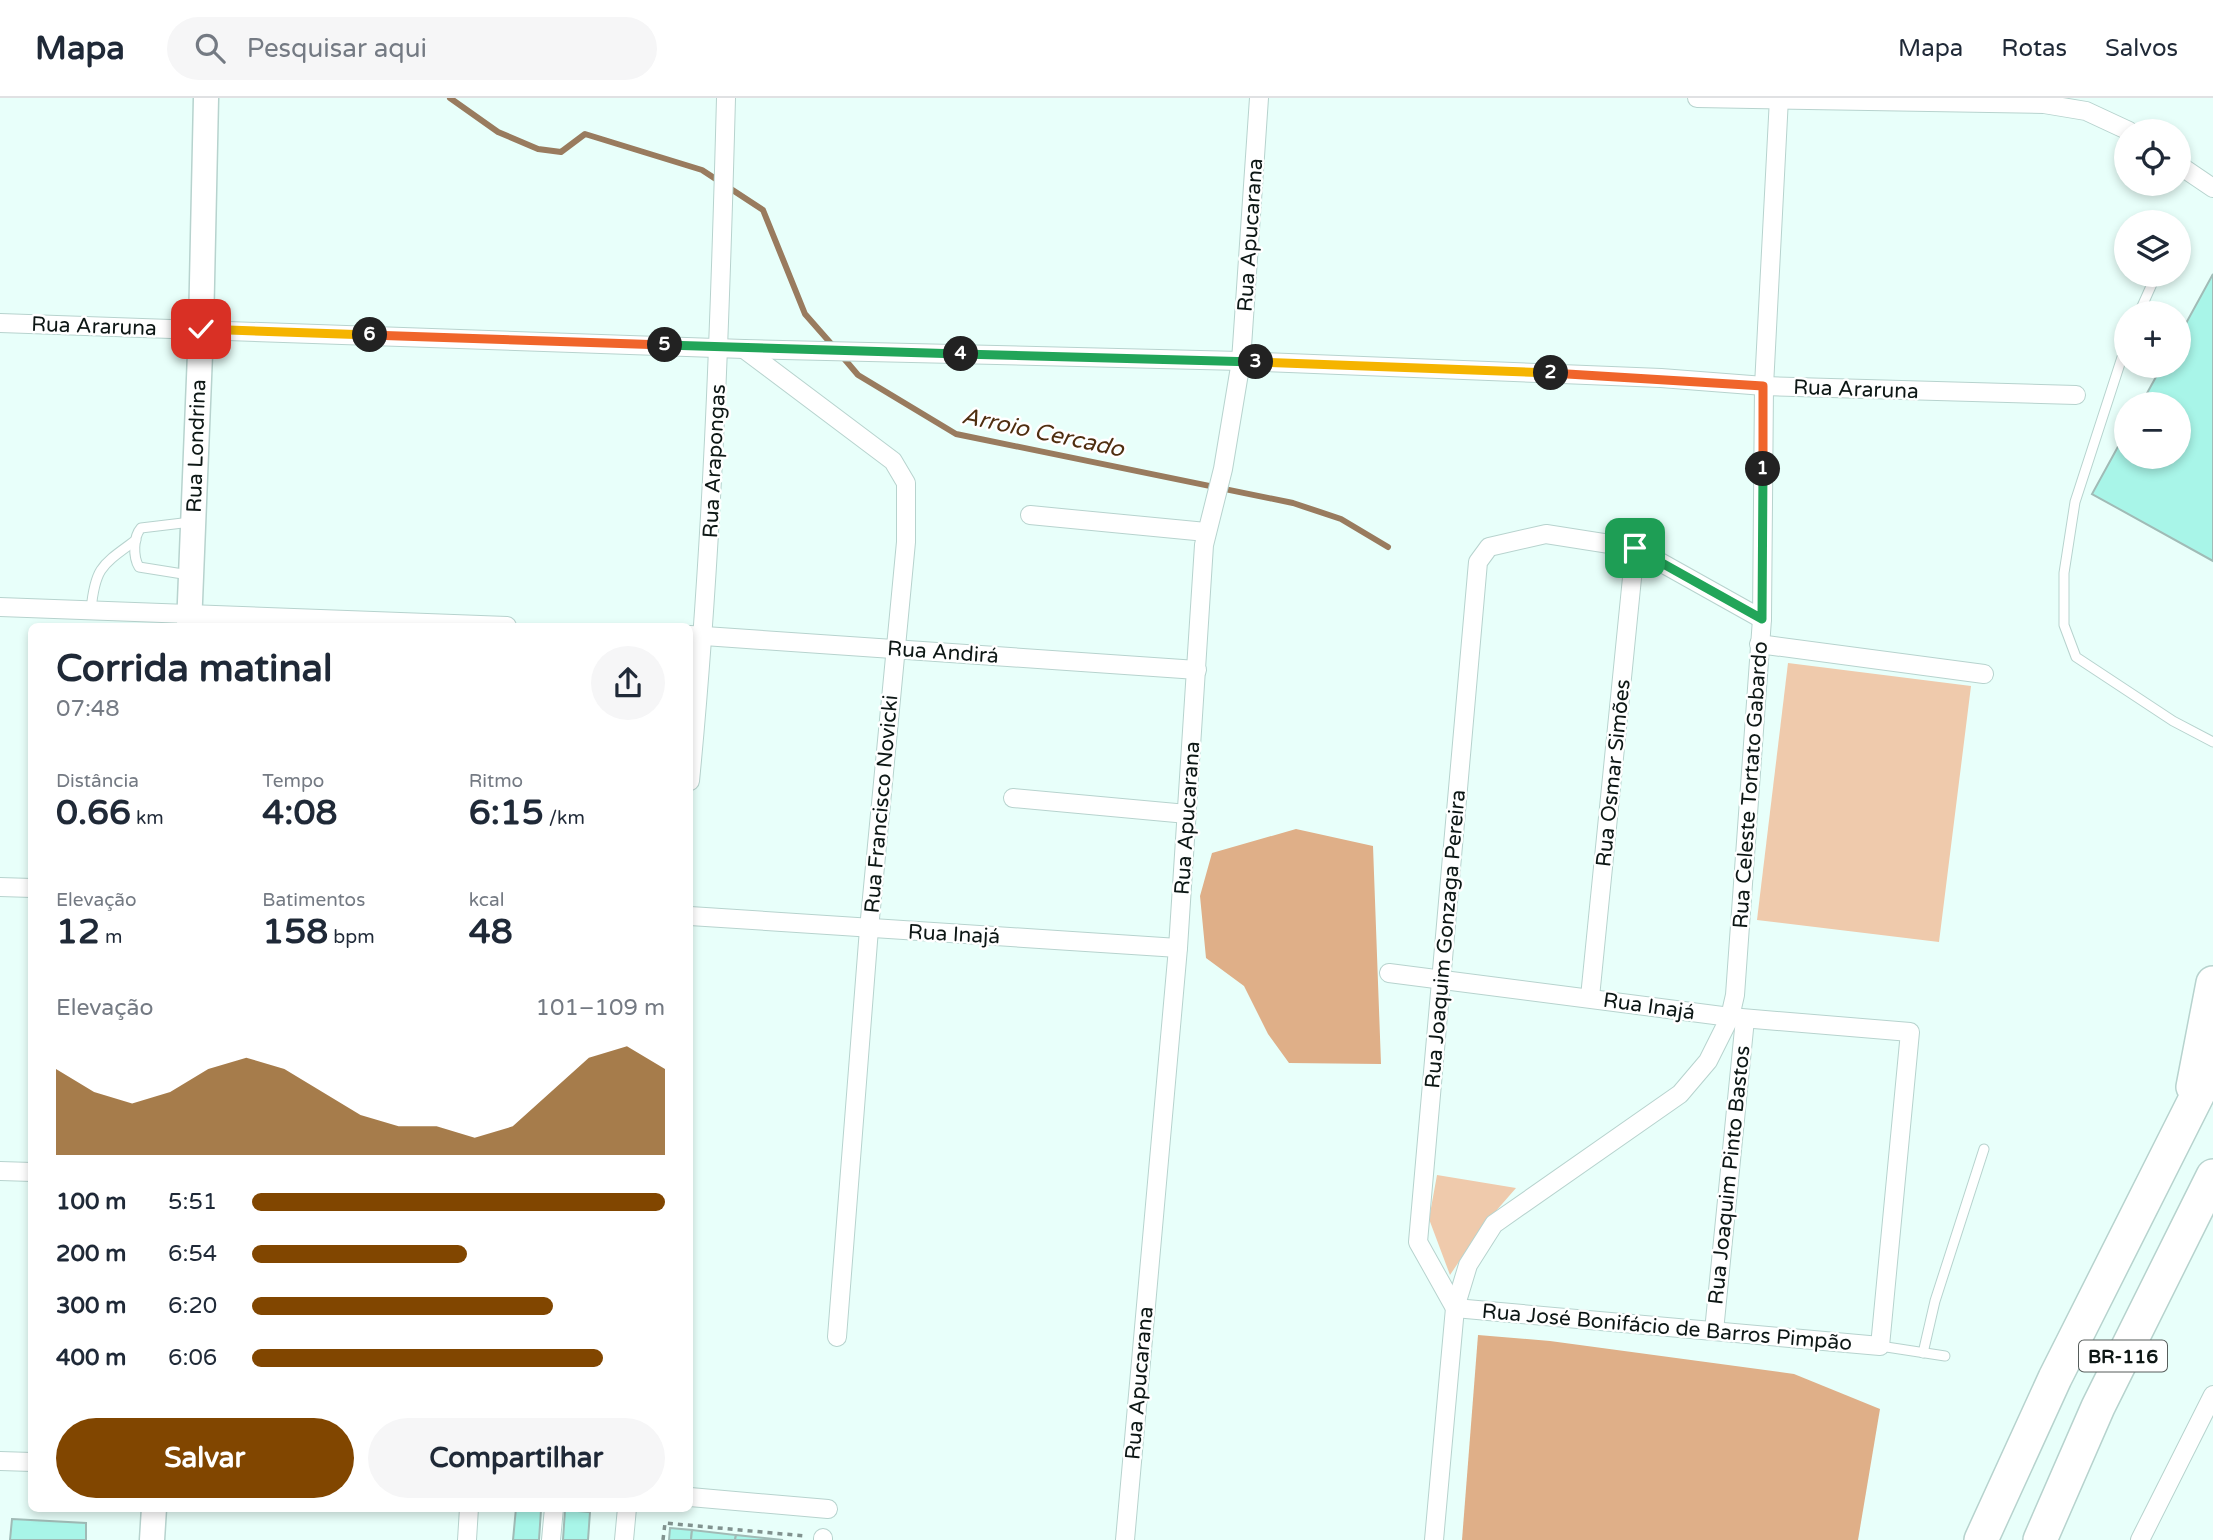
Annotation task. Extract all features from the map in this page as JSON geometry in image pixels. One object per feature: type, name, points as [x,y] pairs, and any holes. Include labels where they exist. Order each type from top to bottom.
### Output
[{"type":"highway","points":[[2190,1107],[2213,983]]},
{"type":"highway","name":"BR-116","points":[[1981,1540],[2055,1378],[2213,1064]]},
{"type":"highway","name":"BR-116","points":[[2040,1540],[2098,1407],[2213,1176]]},
{"type":"street","name":"Rua Londrina","points":[[189,619],[201,329],[206,98]]},
{"type":"street","name":"Rua Arapongas","points":[[693,718],[720,347],[726,98]]},
{"type":"street","name":"Rua Apucarana","points":[[1125,1540],[1178,948],[1206,532],[1223,469],[1241,362],[1259,98]]},
{"type":"street","points":[[1697,98],[2044,104],[2085,111],[2114,124]]},
{"type":"street","name":"Rua Celeste Tortato Gabardo","points":[[1434,1540],[1455,1308],[1468,1265],[1494,1224],[1680,1094],[1708,1061],[1738,1018],[1735,995],[1762,619],[1763,386],[1779,99]]},
{"type":"street","points":[[2191,173],[2213,188]]},
{"type":"street","name":"Rua Araruna","points":[[0,323],[744,349],[1241,362],[1661,378],[1763,386],[2076,395]]},
{"type":"street","name":"Rua Francisco Novicki","points":[[744,349],[893,461],[906,483],[906,542],[869,929],[837,1337]]},
{"type":"street","points":[[1030,515],[1206,532]]},
{"type":"street","name":"Rua Joaquim Gonzaga Pereira","points":[[1455,1308],[1418,1242],[1478,562],[1489,547],[1546,534],[1635,548]]},
{"type":"street","points":[[1635,548],[1762,619]]},
{"type":"street","name":"Rua Osmar Simões","points":[[1590,997],[1635,548]]},
{"type":"street","points":[[0,607],[91,610],[189,619],[371,623]]},
{"type":"street","name":"Rua Andirá","points":[[697,635],[1197,670]]},
{"type":"street","points":[[1759,644],[1984,674]]},
{"type":"street","points":[[1013,798],[1187,814]]},
{"type":"street","points":[[0,887],[28,888]]},
{"type":"street","name":"Rua Inajá","points":[[693,916],[1178,948]]},
{"type":"street","name":"Rua Inajá","points":[[1388,973],[1738,1018],[1910,1032],[1880,1346]]},
{"type":"street","name":"Rua Joaquim Pinto Bastos","points":[[1714,1331],[1738,1018]]},
{"type":"street","points":[[0,1171],[28,1172]]},
{"type":"street","name":"Rua José Bonifácio de Barros Pimpão","points":[[1455,1308],[1880,1346]]},
{"type":"street","points":[[2140,1540],[2213,1395]]},
{"type":"street","points":[[0,1461],[28,1462]]},
{"type":"street","points":[[693,1497],[828,1509]]},
{"type":"street","points":[[152,1540],[154,1512]]},
{"type":"street","points":[[467,1540],[469,1512]]},
{"type":"street","points":[[551,1540],[554,1512]]},
{"type":"street","points":[[624,1540],[627,1512]]},
{"type":"lane","points":[[2115,378],[2074,502],[2064,573],[2064,625],[2076,657],[2173,721],[2213,742]]},
{"type":"lane","points":[[191,575],[139,567],[134,559],[137,533],[148,526],[193,522]]},
{"type":"lane","points":[[91,610],[94,579],[104,565],[136,540]]},
{"type":"lane","points":[[1923,1353],[1934,1301],[1984,1149]]},
{"type":"lane","points":[[1880,1346],[1945,1356]]},
{"type":"path","points":[[663,1540],[665,1522],[823,1539]]},
{"type":"shaded area","points":[[1788,663],[1971,686],[1939,942],[1757,920]]},
{"type":"shaded area","points":[[1296,829],[1373,846],[1381,1064],[1289,1063],[1268,1034],[1244,986],[1206,958],[1200,896],[1212,853]]},
{"type":"shaded area","points":[[1437,1175],[1516,1188],[1482,1227],[1450,1275],[1429,1219]]},
{"type":"shaded area","points":[[1478,1335],[1550,1341],[1794,1374],[1880,1409],[1858,1540],[1462,1540]]},
{"type":"building","points":[[2213,274],[2213,561],[2092,494],[2114,454],[2114,469],[2191,469],[2191,392],[2148,392],[2155,378],[2191,378],[2191,314]]},
{"type":"building","points":[[516,1512],[541,1512],[539,1540],[513,1540]]},
{"type":"building","points":[[565,1512],[590,1512],[588,1540],[563,1540]]},
{"type":"building","points":[[12,1519],[86,1523],[86,1540],[10,1540]]},
{"type":"building","points":[[670,1528],[692,1530],[691,1540],[669,1540]]},
{"type":"building","points":[[692,1530],[736,1535],[735,1540],[691,1540]]},
{"type":"building","points":[[736,1535],[783,1540],[735,1540]]},
{"type":"waterway","name":"Arroio Cercado","points":[[450,98],[498,132],[538,149],[561,152],[585,134],[702,170],[763,210],[805,314],[834,347]]},
{"type":"waterway","name":"Arroio Cercado","points":[[841,355],[858,375],[956,434],[1293,503],[1341,519],[1388,547]]},
{"type":"route","points":[[201,329],[744,349],[1241,362],[1661,378],[1763,386],[1762,619],[1635,548]]}]
